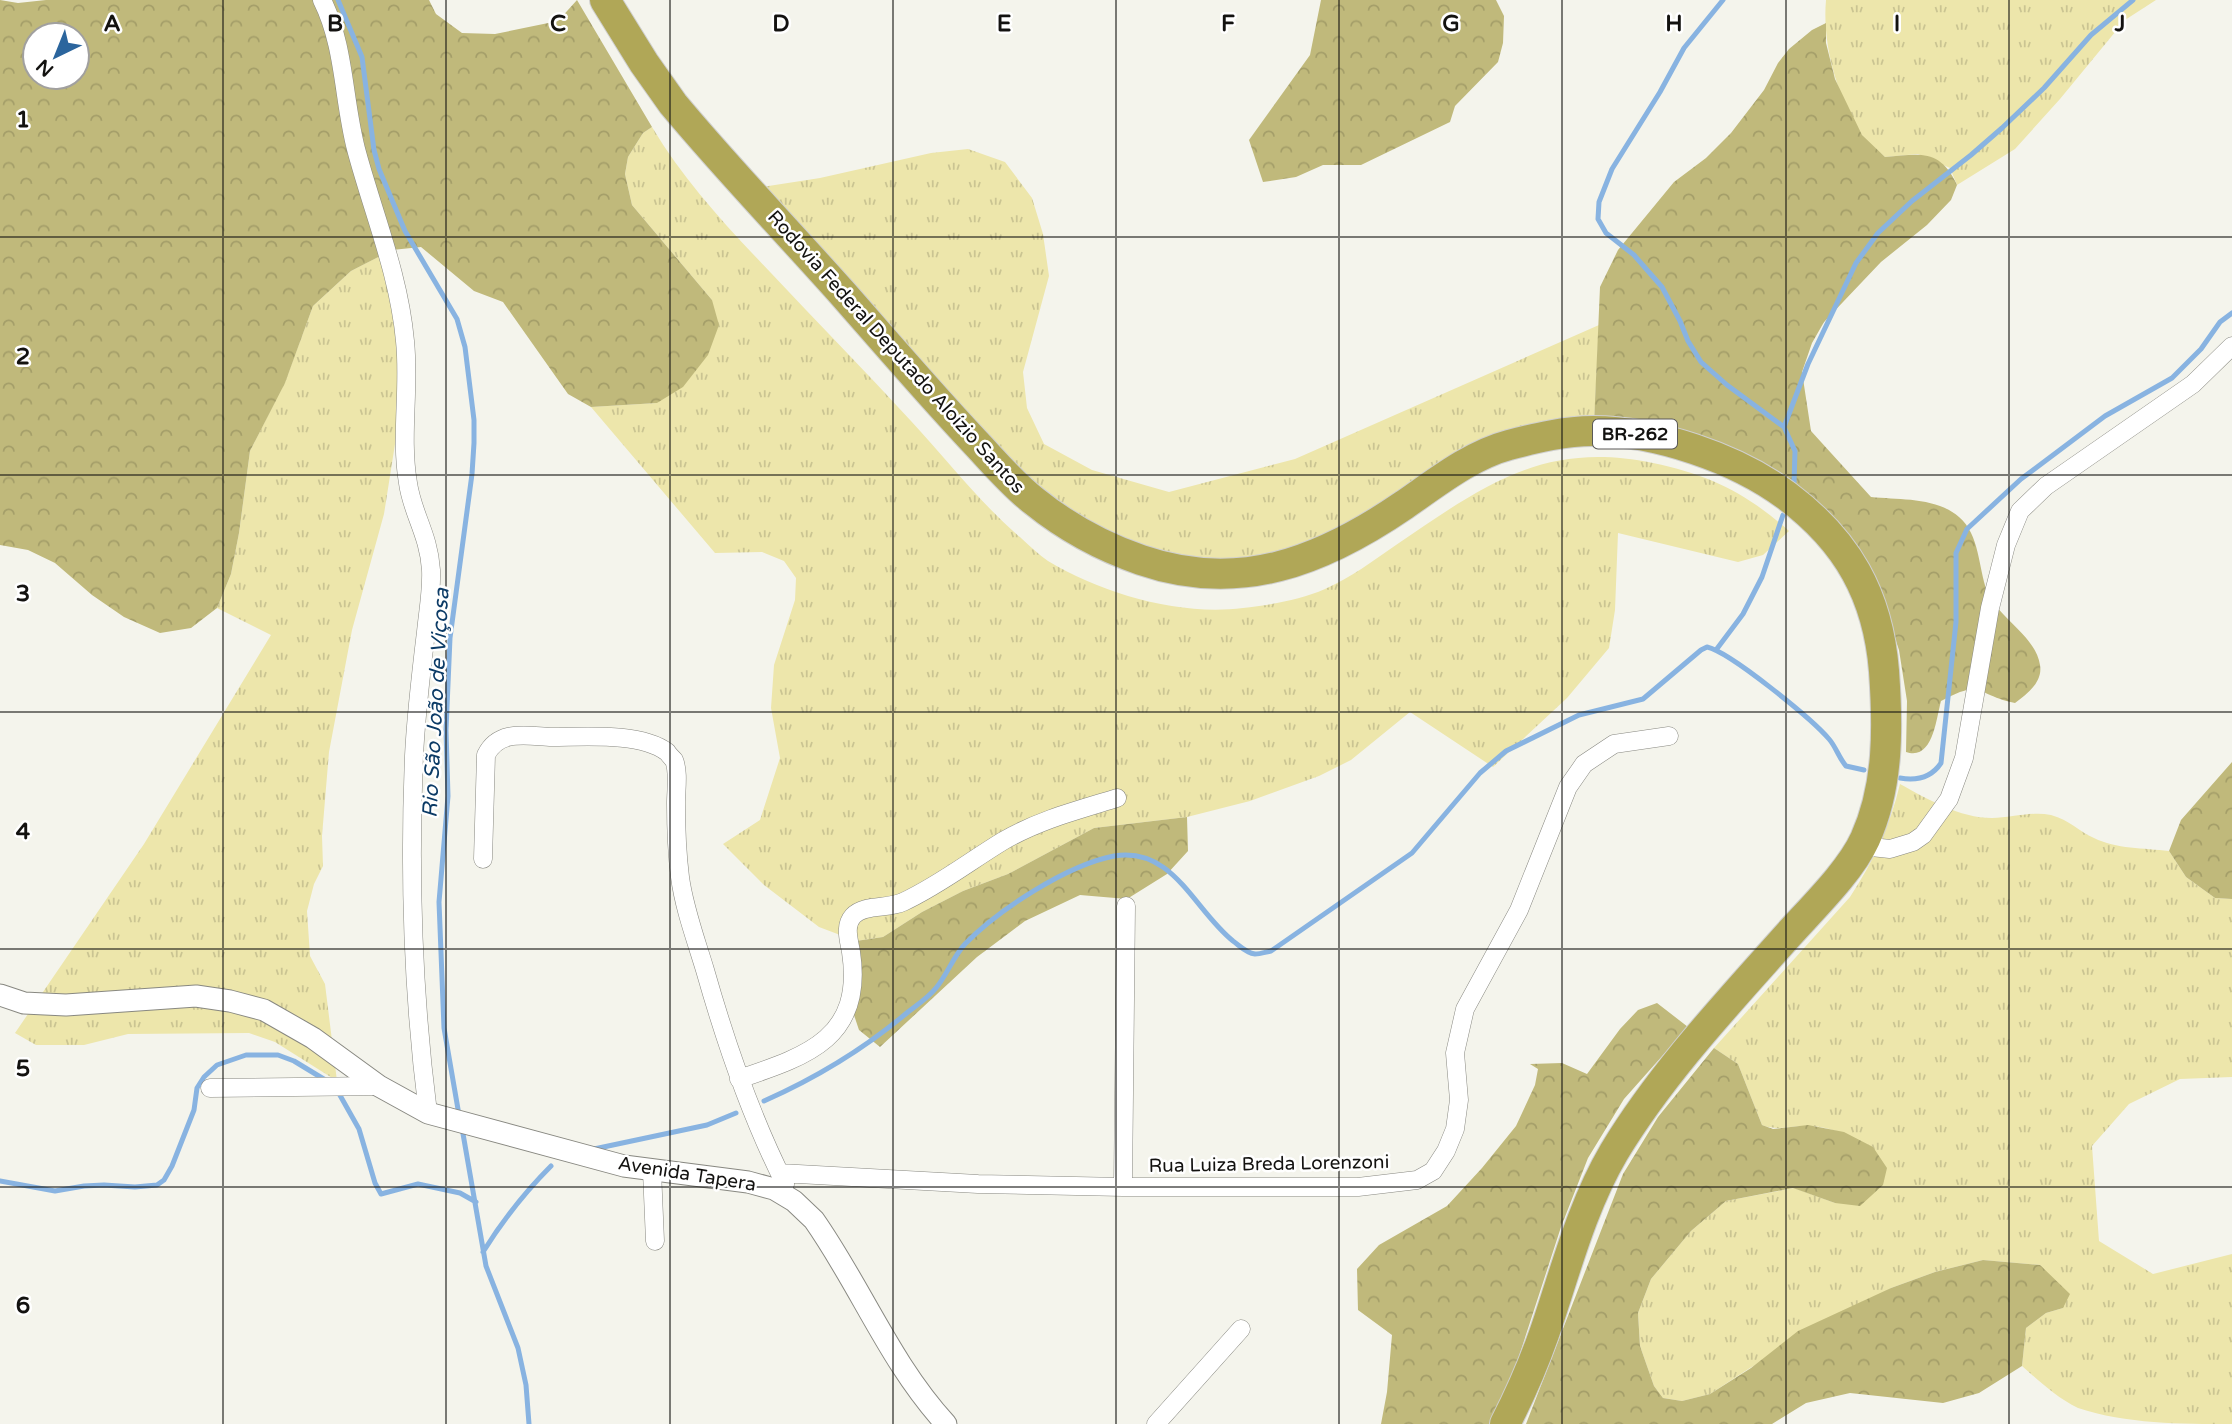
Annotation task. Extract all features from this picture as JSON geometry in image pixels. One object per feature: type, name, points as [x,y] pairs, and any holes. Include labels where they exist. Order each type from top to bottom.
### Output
[{"type":"highway","name":"Rodovia Federal Deputado Aloízio Santos","points":[[604,0],[673,104],[927,390],[1029,498],[1059,520],[1103,544],[1143,561],[1178,569],[1222,574],[1264,571],[1311,557],[1364,532],[1433,485],[1492,450],[1543,436],[1590,430],[1634,434],[1683,445],[1773,485],[1832,534],[1856,569],[1882,646],[1888,734],[1878,799],[1862,846],[1830,887],[1702,1032],[1613,1154],[1589,1203],[1542,1340],[1505,1424]]},
{"type":"street","points":[[322,0],[335,29],[355,146],[387,249],[401,312],[405,342],[407,481],[429,552],[429,599],[414,754],[412,850],[421,1059],[434,1115]]},
{"type":"street","points":[[1862,846],[1890,849],[1913,842],[1923,835],[1949,799],[1964,758],[1990,608],[2006,545],[2021,511],[2046,486],[2193,384],[2232,346]]},
{"type":"street","points":[[483,859],[486,755],[498,739],[531,736],[622,738],[640,741],[667,752],[674,760],[676,773],[680,878],[690,920],[753,1118],[794,1201]]},
{"type":"street","name":"Rua Luiza Breda Lorenzoni","points":[[780,1173],[978,1184],[1123,1187],[1358,1187],[1417,1181],[1433,1171],[1446,1152],[1455,1129],[1459,1100],[1455,1053],[1465,1009],[1519,910],[1569,787],[1584,764],[1614,744],[1669,736]]},
{"type":"street","points":[[739,1079],[791,1059],[834,1033],[850,1002],[852,967],[847,928],[849,921],[859,911],[900,903],[1005,840],[1046,819],[1117,798]]},
{"type":"street","points":[[1123,1187],[1126,906]]},
{"type":"street","name":"Avenida Tapera","points":[[0,995],[24,1003],[66,1005],[196,996],[230,1001],[264,1010],[286,1021],[379,1086],[434,1115],[624,1166],[748,1182],[774,1189],[794,1201],[814,1220],[828,1239],[905,1372],[925,1402],[946,1424]]},
{"type":"street","points":[[210,1088],[379,1086]]},
{"type":"street","points":[[652,1171],[654,1241]]},
{"type":"street","points":[[1156,1424],[1241,1329]]},
{"type":"green space","points":[[0,0],[18,3],[46,0],[429,0],[436,14],[462,33],[495,34],[558,21],[577,0],[652,127],[643,133],[628,157],[625,174],[632,205],[712,300],[719,325],[708,355],[683,387],[657,403],[591,407],[568,394],[503,302],[474,291],[421,247],[392,250],[351,271],[313,306],[285,383],[250,451],[231,574],[217,608],[191,628],[160,633],[124,617],[92,595],[55,563],[28,550],[0,545]]},
{"type":"green space","points":[[1321,0],[1496,0],[1504,16],[1503,43],[1498,62],[1455,106],[1450,122],[1361,165],[1323,165],[1296,177],[1263,182],[1249,140],[1310,55]]},
{"type":"green space","points":[[1826,0],[2156,0],[2125,20],[2015,149],[1957,185],[1950,168],[1918,154],[1885,157],[1861,134],[1838,87],[1833,70],[1826,35]]},
{"type":"green space","points":[[1826,23],[1826,43],[1835,79],[1862,135],[1885,157],[1919,155],[1936,159],[1957,185],[1951,200],[1927,225],[1881,262],[1824,322],[1812,343],[1802,372],[1811,431],[1871,497],[1906,499],[1940,506],[1966,524],[1975,542],[1987,591],[2031,645],[2040,665],[2037,682],[2015,703],[1973,689],[1941,701],[1928,745],[1915,753],[1906,752],[1907,701],[1899,650],[1891,626],[1825,516],[1594,424],[1600,287],[1618,250],[1674,182],[1706,158],[1731,133],[1764,90],[1778,63],[1789,49],[1812,30]]},
{"type":"green space","points":[[652,127],[692,185],[723,221],[1006,525],[1048,561],[1117,592],[1168,605],[1219,610],[1263,605],[1305,596],[1325,589],[1352,574],[1487,487],[1546,463],[1579,458],[1614,458],[1653,463],[1692,473],[1742,496],[1789,531],[1763,555],[1738,562],[1618,533],[1615,610],[1609,648],[1567,698],[1493,767],[1410,712],[1351,760],[1319,776],[1250,801],[1187,817],[1094,828],[1008,874],[963,891],[922,912],[883,937],[856,941],[819,927],[764,885],[723,844],[760,820],[780,758],[771,708],[774,665],[795,600],[796,578],[784,561],[762,552],[715,553],[591,407],[657,403],[712,300],[632,205],[625,174],[628,157],[643,133]]},
{"type":"green space","points":[[968,149],[1005,162],[1032,198],[1043,234],[1049,276],[1023,372],[1027,408],[1044,444],[1092,470],[1169,492],[1295,459],[1599,325],[1594,424],[1571,426],[1287,566],[1097,549],[737,191],[820,178],[931,153]]},
{"type":"green space","points":[[380,256],[390,289],[404,387],[384,514],[352,630],[329,752],[322,836],[323,866],[314,884],[307,911],[310,956],[325,984],[337,1081],[275,1042],[249,1033],[128,1034],[84,1045],[36,1045],[15,1033],[144,844],[271,635],[217,608],[231,574],[250,451],[285,382],[313,306],[351,271]]},
{"type":"green space","points":[[2232,762],[2232,899],[2215,898],[2186,877],[2169,851],[2181,820]]},
{"type":"green space","points":[[1900,784],[1944,807],[1968,815],[1992,818],[2051,815],[2103,842],[2169,851],[2186,877],[2215,898],[2232,899],[2232,1077],[2180,1079],[2129,1104],[2092,1146],[2099,1241],[2153,1274],[2232,1254],[2232,1424],[2134,1420],[2078,1408],[2063,1399],[2022,1366],[2026,1328],[2046,1313],[2063,1308],[2040,1265],[1983,1260],[1935,1272],[1891,1288],[1750,1368],[1710,1394],[1682,1401],[1663,1398],[1654,1386],[1640,1346],[1638,1313],[1651,1279],[1691,1231],[1726,1201],[1794,1188],[1835,1203],[1873,1148],[1823,1127],[1778,1128],[1762,1125],[1738,1064],[1714,1048],[1850,897],[1880,843]]},
{"type":"green space","points":[[1187,817],[1188,851],[1167,874],[1127,899],[1080,895],[1025,921],[977,957],[880,1047],[859,1030],[849,1000],[856,941],[883,937],[922,912],[963,891],[1008,874],[1094,828]]},
{"type":"green space","points":[[1657,1003],[1688,1027],[1624,1099],[1588,1158],[1561,1227],[1509,1387],[1489,1424],[1381,1424],[1392,1335],[1358,1310],[1357,1269],[1379,1245],[1447,1206],[1482,1168],[1516,1126],[1535,1085],[1538,1069],[1530,1064],[1562,1063],[1587,1074],[1620,1029],[1638,1010]]},
{"type":"green space","points":[[1714,1048],[1738,1064],[1762,1125],[1773,1129],[1808,1125],[1844,1132],[1873,1147],[1887,1168],[1883,1185],[1860,1206],[1835,1203],[1793,1188],[1726,1201],[1691,1231],[1651,1279],[1638,1313],[1640,1346],[1654,1386],[1663,1398],[1682,1401],[1710,1394],[1751,1368],[1798,1331],[1891,1288],[1935,1272],[1983,1260],[2040,1265],[2070,1294],[2063,1308],[2046,1313],[2026,1328],[2022,1366],[1979,1393],[1943,1403],[1850,1393],[1806,1403],[1772,1424],[1526,1424],[1623,1174],[1658,1117]]},
{"type":"waterway","name":"Rio São João de Viçosa","points":[[338,0],[362,57],[379,169],[405,231],[457,319],[465,347],[474,420],[472,474],[450,638],[446,730],[448,796],[439,902],[444,1028],[459,1115]]},
{"type":"waterway","points":[[1723,0],[1684,48],[1612,169],[1599,202],[1598,219],[1606,233],[1634,255],[1662,287],[1701,362],[1784,427],[1795,451],[1794,483]]},
{"type":"waterway","points":[[1784,427],[1808,364],[1856,263],[1878,233],[1912,201],[2002,128],[2044,88],[2091,35],[2133,0]]},
{"type":"waterway","points":[[1900,778],[1923,777],[1933,772],[1941,763],[1956,622],[1956,553],[1967,529],[2021,479],[2105,416],[2172,378],[2201,349],[2220,322],[2232,313]]},
{"type":"waterway","points":[[1716,650],[1743,614],[1762,577],[1783,515]]},
{"type":"waterway","points":[[764,1101],[802,1083],[874,1038],[930,995],[965,944],[996,917],[1055,879],[1095,861],[1114,856],[1134,856],[1152,861],[1181,883],[1233,941],[1255,954],[1271,951],[1412,853],[1480,773],[1506,751],[1579,715],[1643,699],[1707,647],[1751,673],[1806,717],[1829,739],[1846,766],[1864,770]]},
{"type":"waterway","points":[[0,1181],[55,1191],[84,1186],[157,1185],[164,1180],[172,1166],[194,1110],[197,1088],[217,1065],[246,1055],[278,1055],[294,1061],[327,1081]]},
{"type":"waterway","points":[[337,1090],[359,1129],[375,1183],[381,1194],[418,1184],[460,1193],[476,1202]]},
{"type":"waterway","points":[[594,1149],[707,1125],[736,1113]]},
{"type":"waterway","name":"Rio São João de Viçosa","points":[[462,1128],[486,1266],[518,1348],[526,1385],[529,1424]]},
{"type":"waterway","points":[[483,1252],[514,1207],[551,1166]]}]
